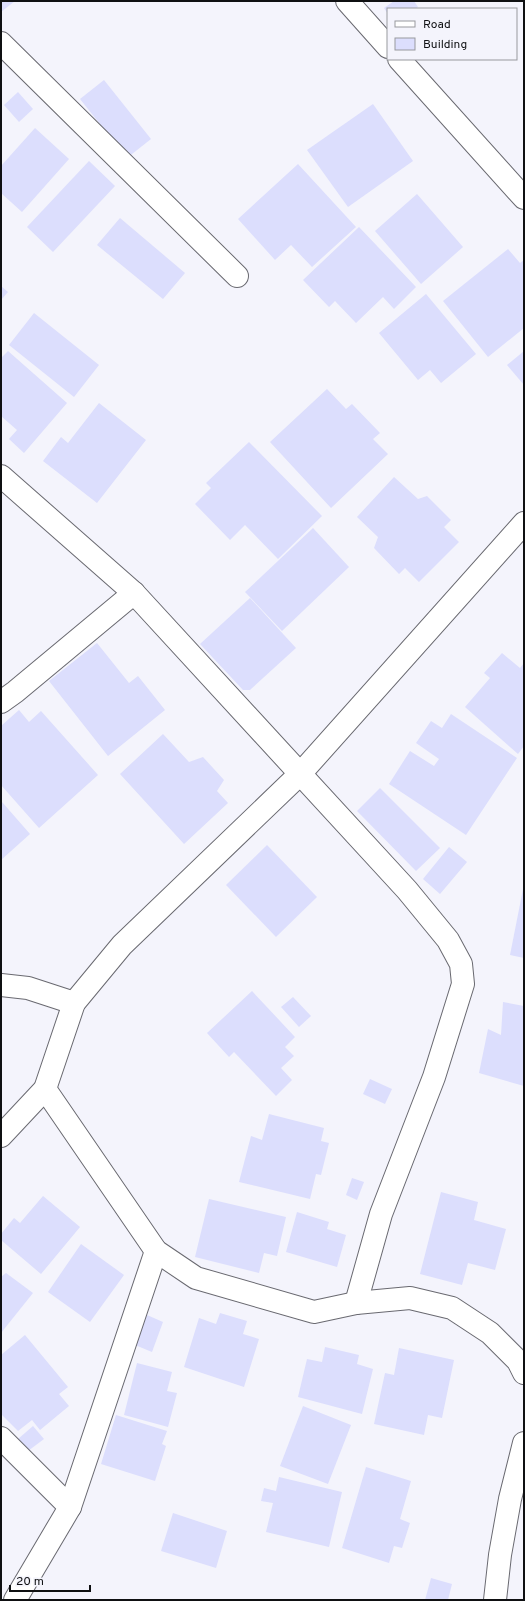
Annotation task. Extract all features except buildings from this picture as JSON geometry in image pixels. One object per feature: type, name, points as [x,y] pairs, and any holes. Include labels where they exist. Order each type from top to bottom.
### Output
[{"type":"street","points":[[347,1],[387,46]]},
{"type":"street","points":[[1,43],[237,276]]},
{"type":"street","points":[[400,60],[524,198]]},
{"type":"street","points":[[1,476],[134,593],[407,890],[448,940],[461,964],[463,984],[434,1076],[381,1214],[356,1303]]},
{"type":"street","points":[[1,1136],[44,1089],[74,1003],[122,945],[300,774],[524,523]]},
{"type":"street","points":[[1,702],[134,593]]},
{"type":"street","points":[[1,985],[28,988],[74,1003]]},
{"type":"street","points":[[44,1089],[156,1251],[196,1278],[314,1312],[356,1303],[410,1298],[452,1308],[490,1333],[518,1361],[524,1373]]},
{"type":"street","points":[[15,1600],[70,1507],[156,1251]]},
{"type":"street","points":[[1,1438],[70,1507]]},
{"type":"street","points":[[495,1600],[500,1555],[510,1499],[524,1443]]}]
